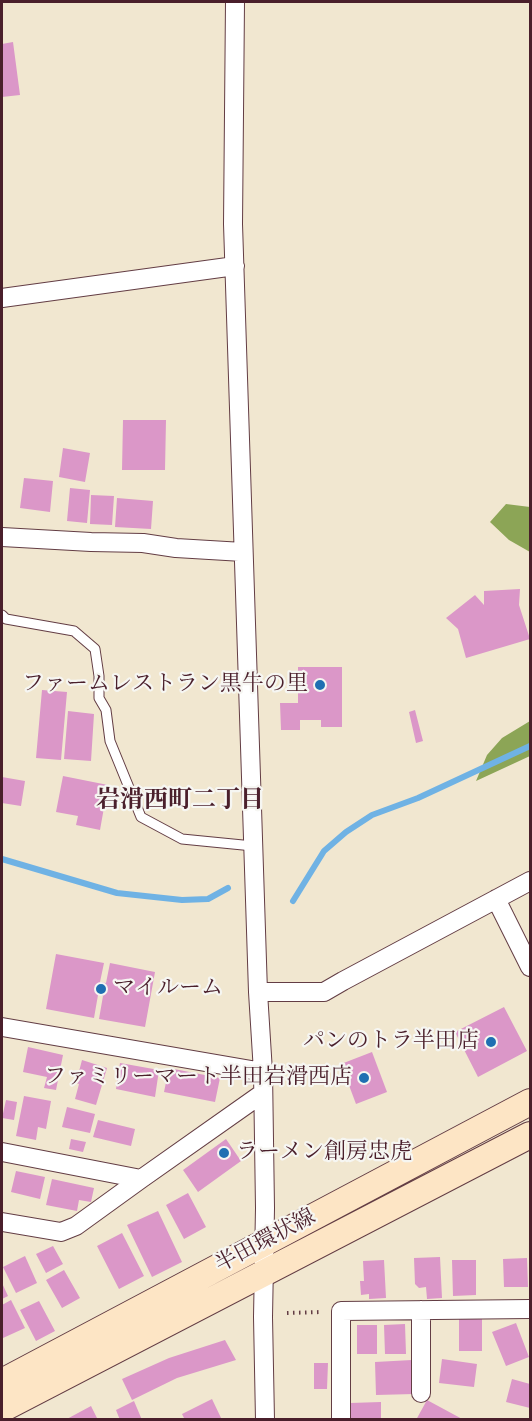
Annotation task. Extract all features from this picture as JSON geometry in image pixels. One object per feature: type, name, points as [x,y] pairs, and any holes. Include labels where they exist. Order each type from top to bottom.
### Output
[{"type":"main road","name":"半田環状線","points":[[2,1382],[531,1102]]},
{"type":"main road","name":"半田環状線","points":[[2,1409],[531,1135]]},
{"type":"street","points":[[237,3],[233,224],[258,992],[263,1072],[265,1419]]},
{"type":"street","points":[[2,298],[235,266]]},
{"type":"street","points":[[2,537],[143,543],[176,548],[243,552]]},
{"type":"street","points":[[258,992],[324,992],[531,881]]},
{"type":"street","points":[[496,899],[531,967]]},
{"type":"street","points":[[2,1027],[263,1072]]},
{"type":"street","points":[[2,1222],[61,1232],[76,1226],[263,1093]]},
{"type":"street","points":[[2,1152],[141,1179]]},
{"type":"street","points":[[341,1419],[341,1311],[531,1309]]},
{"type":"street","points":[[421,1310],[421,1392]]},
{"type":"lane","points":[[2,615],[6,619],[74,631],[94,649],[99,676],[99,698],[106,710],[110,741],[141,817],[182,840],[253,846]]},
{"type":"path","points":[[287,1313],[341,1311]]},
{"type":"green space","points":[[506,504],[530,507],[530,552],[509,540],[490,522]]},
{"type":"green space","points":[[530,721],[530,756],[476,781],[487,755],[502,738]]},
{"type":"building","points":[[13,42],[20,95],[2,97],[2,44]]},
{"type":"building","points":[[123,420],[166,420],[165,470],[122,470]]},
{"type":"building","points":[[63,448],[90,453],[85,482],[59,477]]},
{"type":"building","points":[[24,478],[53,481],[50,512],[20,508]]},
{"type":"building","points":[[70,488],[90,490],[87,523],[67,521]]},
{"type":"building","points":[[91,495],[114,496],[112,525],[90,524]]},
{"type":"building","points":[[117,498],[153,501],[151,529],[115,527]]},
{"type":"building","points":[[520,589],[519,605],[530,639],[466,658],[458,629],[446,618],[475,595],[484,605],[484,591]]},
{"type":"building","name":"ファームレストラン黒牛の里","points":[[298,667],[342,667],[342,727],[321,727],[321,720],[300,720],[300,730],[281,730],[280,703],[298,703]]},
{"type":"building","points":[[42,690],[67,692],[61,760],[36,758]]},
{"type":"building","points":[[415,710],[423,741],[416,743],[409,712]]},
{"type":"building","points":[[68,711],[94,714],[91,761],[64,759]]},
{"type":"building","points":[[63,776],[108,785],[100,830],[76,825],[78,816],[56,812]]},
{"type":"building","points":[[2,777],[25,781],[21,806],[2,803]]},
{"type":"building","name":"マイルーム","points":[[56,954],[104,963],[100,982],[106,983],[110,963],[155,972],[145,1027],[99,1019],[103,996],[98,995],[94,1018],[46,1009]]},
{"type":"building","name":"パンのトラ半田店","points":[[504,1007],[527,1051],[478,1077],[455,1032]]},
{"type":"building","points":[[28,1047],[63,1055],[56,1090],[44,1088],[47,1077],[23,1072]]},
{"type":"building","name":"ファミリーマート半田岩滑西店","points":[[372,1052],[387,1092],[356,1104],[341,1064]]},
{"type":"building","points":[[82,1060],[107,1068],[96,1105],[75,1099],[79,1084],[76,1083]]},
{"type":"building","points":[[120,1063],[159,1070],[155,1097],[116,1089]]},
{"type":"building","points":[[169,1068],[220,1078],[215,1102],[164,1092]]},
{"type":"building","points":[[24,1096],[51,1101],[46,1129],[38,1127],[36,1140],[16,1136]]},
{"type":"building","points":[[6,1100],[17,1102],[14,1120],[2,1118]]},
{"type":"building","points":[[67,1107],[95,1114],[90,1133],[62,1127]]},
{"type":"building","points":[[98,1120],[135,1129],[131,1146],[93,1137]]},
{"type":"building","points":[[71,1139],[86,1142],[83,1152],[69,1149]]},
{"type":"building","points":[[226,1139],[241,1161],[198,1192],[183,1170]]},
{"type":"building","points":[[16,1171],[45,1177],[40,1199],[11,1192]]},
{"type":"building","points":[[52,1179],[94,1188],[91,1202],[79,1200],[77,1211],[46,1205]]},
{"type":"building","points":[[188,1193],[206,1227],[184,1239],[166,1205]]},
{"type":"building","points":[[158,1211],[182,1262],[152,1277],[127,1225]]},
{"type":"building","points":[[122,1233],[144,1276],[119,1289],[97,1246]]},
{"type":"building","points":[[53,1246],[63,1264],[46,1273],[36,1254]]},
{"type":"building","points":[[25,1256],[37,1283],[16,1293],[3,1267]]},
{"type":"building","points":[[440,1257],[442,1298],[427,1299],[426,1287],[419,1288],[415,1284],[414,1258]]},
{"type":"building","points":[[527,1258],[528,1287],[504,1287],[503,1259]]},
{"type":"building","points":[[384,1260],[386,1298],[369,1299],[369,1294],[361,1295],[360,1281],[364,1281],[363,1261]]},
{"type":"building","points":[[452,1260],[476,1260],[476,1295],[453,1296]]},
{"type":"building","points":[[64,1270],[80,1298],[62,1308],[46,1280]]},
{"type":"building","points":[[2,1283],[8,1296],[2,1299]]},
{"type":"building","points":[[11,1300],[25,1328],[3,1338],[2,1305]]},
{"type":"building","points":[[39,1301],[55,1331],[36,1341],[20,1310]]},
{"type":"building","points":[[459,1317],[482,1317],[482,1351],[459,1351]]},
{"type":"building","points":[[516,1323],[529,1357],[506,1366],[492,1332]]},
{"type":"building","points":[[405,1324],[406,1354],[385,1354],[384,1325]]},
{"type":"building","points":[[357,1325],[377,1325],[377,1354],[357,1354]]},
{"type":"building","points":[[225,1340],[236,1360],[177,1378],[132,1400],[122,1379],[169,1358]]},
{"type":"building","points":[[442,1359],[477,1364],[474,1387],[439,1383]]},
{"type":"building","points":[[412,1360],[414,1394],[376,1395],[375,1362]]},
{"type":"building","points":[[314,1363],[328,1363],[327,1389],[314,1389]]},
{"type":"building","points":[[512,1379],[530,1384],[530,1408],[506,1402]]},
{"type":"building","points":[[212,1399],[222,1420],[185,1420],[182,1414]]},
{"type":"building","points":[[427,1400],[464,1420],[416,1420]]},
{"type":"building","points":[[134,1401],[142,1420],[120,1420],[116,1410]]},
{"type":"building","points":[[381,1402],[381,1420],[350,1420],[350,1403]]},
{"type":"building","points":[[91,1406],[98,1420],[65,1420]]},
{"type":"waterway","points":[[293,901],[324,851],[346,832],[372,815],[418,798],[530,746]]},
{"type":"waterway","points":[[2,859],[117,893],[182,900],[208,899],[228,888]]},
{"type":"place","name":"ファームレストラン黒牛の里","points":[[320,685]]},
{"type":"place","name":"マイルーム","points":[[101,989]]},
{"type":"place","name":"パンのトラ半田店","points":[[491,1042]]},
{"type":"place","name":"ファミリーマート半田岩滑西店","points":[[364,1078]]},
{"type":"place","name":"ラーメン創房忠虎","points":[[224,1153]]},
{"type":"district","name":"岩滑西町二丁目","points":[[180,802]]}]
